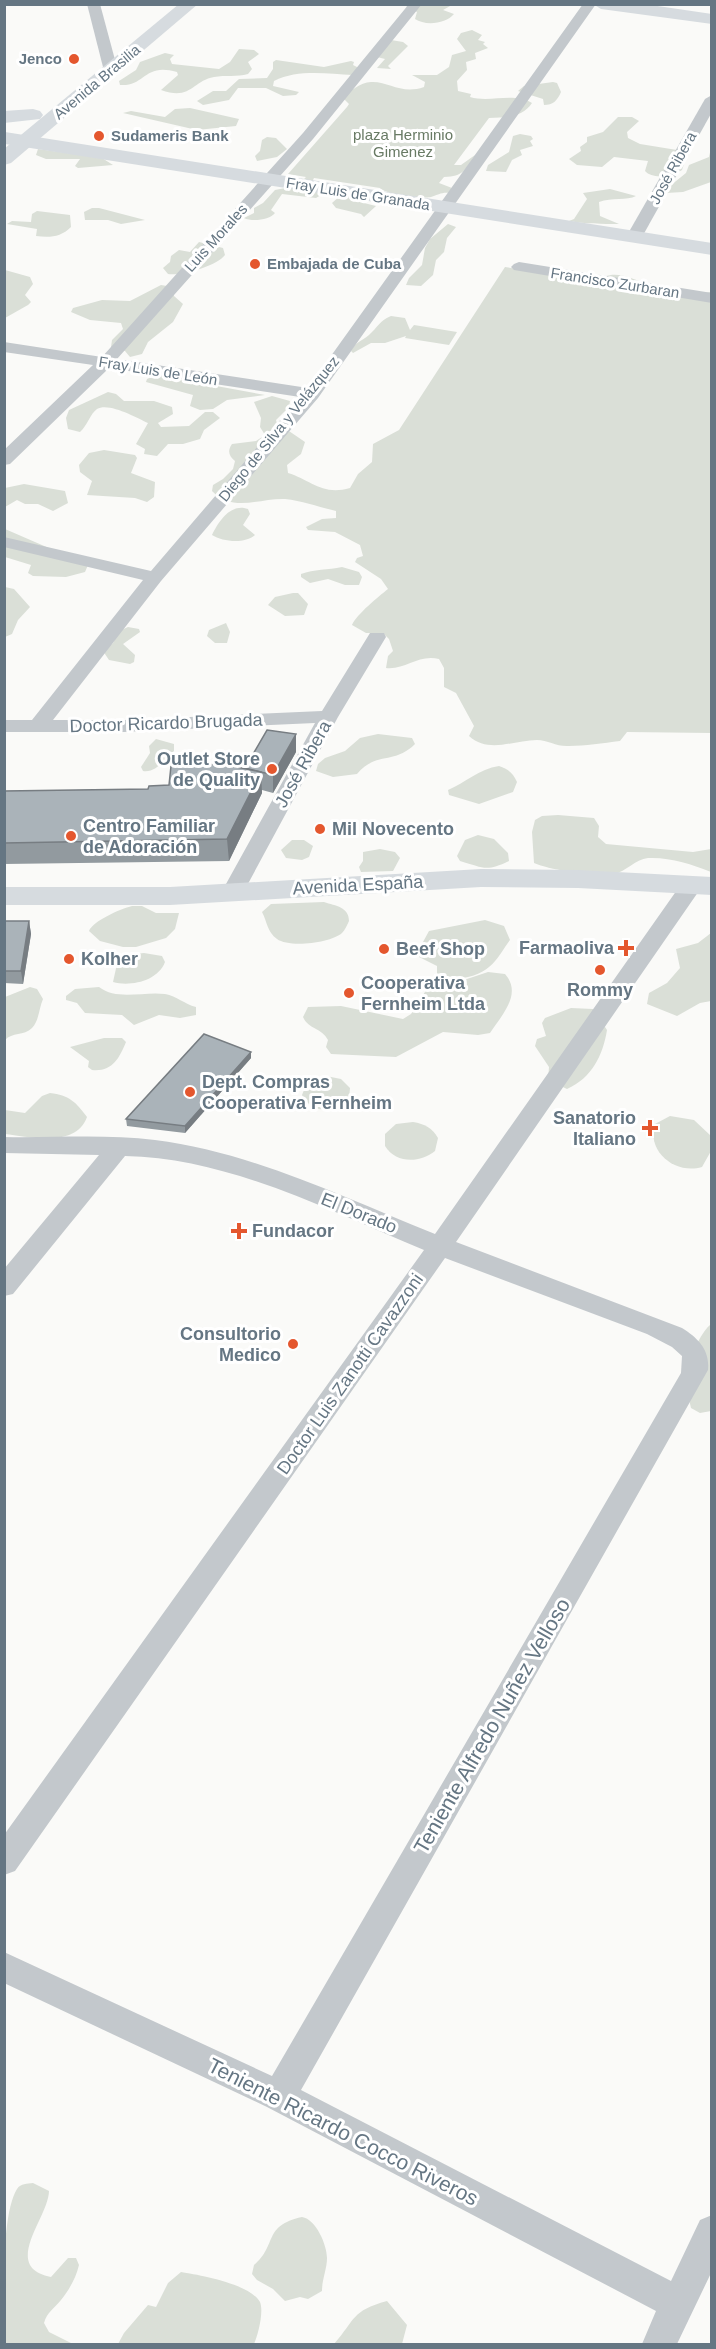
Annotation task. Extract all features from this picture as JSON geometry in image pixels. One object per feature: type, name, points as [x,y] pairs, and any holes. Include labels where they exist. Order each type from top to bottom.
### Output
[{"type":"main road","name":"Avenida Brasilia","points":[[4,159],[60,113],[169,4]]},
{"type":"main road","name":"Avenida Brasilia","points":[[5,138],[33,115],[190,4]]},
{"type":"main road","points":[[601,4],[711,19]]},
{"type":"main road","points":[[4,117],[33,115]]},
{"type":"main road","name":"Fray Luis de Granada","points":[[5,138],[711,249]]},
{"type":"main road","name":"Avenida España","points":[[4,896],[170,896],[481,878],[578,879],[702,885]]},
{"type":"street","points":[[93,4],[109,63]]},
{"type":"street","name":"Luis Morales","points":[[4,460],[105,363],[308,136],[416,4]]},
{"type":"street","name":"Diego de Silva y Velázquez","points":[[38,726],[155,577],[312,394],[591,4]]},
{"type":"street","name":"José Ribera","points":[[634,237],[711,99]]},
{"type":"street","points":[[33,115],[60,113]]},
{"type":"street","name":"Francisco Zurbaran","points":[[519,267],[711,298]]},
{"type":"street","name":"Fray Luis de León","points":[[4,347],[312,394]]},
{"type":"street","points":[[4,543],[155,577]]},
{"type":"street","name":"José Ribera","points":[[232,893],[328,717],[377,637]]},
{"type":"street","name":"Doctor Ricardo Brugada","points":[[4,726],[124,726],[328,717]]},
{"type":"street","name":"Doctor Luis Zanotti Cavazzoni","points":[[4,1861],[440,1246],[702,885]]},
{"type":"street","name":"El Dorado","points":[[4,1145],[154,1148],[204,1158],[277,1180],[440,1246],[678,1336],[694,1353]]},
{"type":"street","points":[[4,1287],[120,1146]]},
{"type":"street","name":"Teniente Alfredo Nuñez Velloso","points":[[279,2096],[696,1369],[694,1353]]},
{"type":"street","name":"Teniente Ricardo Cocco Riveros","points":[[4,1967],[279,2096],[678,2304]]},
{"type":"street","points":[[659,2344],[711,2232]]},
{"type":"green space","points":[[404,5],[452,5],[443,10],[454,14],[441,22],[424,23],[415,19],[417,12]]},
{"type":"green space","name":"plaza Herminio Gimenez","points":[[472,30],[482,35],[478,40],[485,42],[483,44],[488,48],[475,53],[476,59],[466,62],[467,70],[457,81],[458,91],[471,94],[470,97],[478,99],[517,98],[532,103],[518,114],[489,118],[454,165],[461,165],[475,155],[466,169],[460,174],[444,177],[439,183],[452,188],[449,193],[431,197],[412,197],[380,188],[314,178],[312,182],[303,180],[306,177],[288,174],[347,107],[349,104],[342,97],[367,82],[378,82],[402,89],[424,87],[425,82],[412,75],[437,75],[449,67],[452,55],[466,51],[457,39],[461,33]]},
{"type":"green space","points":[[391,40],[403,42],[408,46],[388,66],[391,69],[377,68],[385,59],[373,56]]},
{"type":"green space","points":[[239,49],[254,50],[259,54],[248,62],[252,69],[248,74],[214,77],[179,93],[161,90],[178,75],[177,72],[166,70],[151,72],[128,85],[120,85],[119,81],[136,70],[140,62],[165,53],[174,55],[170,59],[172,64],[219,69],[230,62]]},
{"type":"green space","points":[[276,60],[324,67],[351,61],[359,68],[353,75],[303,74],[274,81],[273,86],[299,92],[296,95],[283,96],[266,88],[238,88],[229,100],[203,105],[197,101],[213,91],[226,91],[239,79],[267,78]]},
{"type":"green space","points":[[557,83],[561,92],[550,104],[544,105],[543,99],[518,91],[524,86]]},
{"type":"green space","points":[[190,108],[239,119],[236,126],[197,130],[123,113],[131,111],[165,117],[175,109]]},
{"type":"green space","points":[[618,117],[632,117],[639,121],[627,132],[628,138],[640,144],[677,150],[684,164],[682,170],[674,174],[658,176],[645,171],[648,161],[614,157],[602,167],[577,165],[569,159],[581,151],[580,147],[587,142],[587,137],[603,132]]},
{"type":"green space","points":[[520,134],[531,136],[533,139],[530,141],[533,146],[520,150],[522,155],[512,160],[506,172],[486,171],[488,165],[509,152],[513,136]]},
{"type":"green space","points":[[267,137],[276,138],[287,149],[277,157],[257,161],[255,156],[260,151],[262,140]]},
{"type":"green space","points":[[711,148],[711,182],[683,192],[666,193],[665,190],[686,173],[689,165],[709,157]]},
{"type":"green space","points":[[38,149],[102,158],[113,165],[78,168],[75,166],[80,159],[46,159],[36,155]]},
{"type":"green space","points":[[285,188],[321,192],[321,195],[316,198],[282,194],[271,210],[275,213],[273,215],[261,220],[244,218],[254,213],[254,208],[263,203],[275,190]]},
{"type":"green space","points":[[610,189],[636,196],[599,202],[600,216],[619,224],[569,221],[574,219],[587,199],[583,193]]},
{"type":"green space","points":[[340,196],[364,200],[364,203],[376,206],[364,217],[361,214],[336,208],[332,203]]},
{"type":"green space","points":[[92,208],[145,220],[121,224],[108,220],[85,220],[84,212]]},
{"type":"green space","points":[[37,211],[70,215],[71,227],[59,235],[46,237],[36,236],[37,229],[7,224],[12,221],[31,222],[32,214]]},
{"type":"green space","points":[[448,224],[456,227],[447,238],[444,252],[436,260],[433,275],[421,286],[406,285],[409,278],[422,265],[425,248],[430,239]]},
{"type":"green space","points":[[199,242],[223,248],[225,255],[215,263],[198,269],[168,274],[163,268],[170,262],[171,256],[179,250],[190,252]]},
{"type":"green space","points":[[505,267],[595,282],[609,275],[615,275],[671,289],[698,293],[711,292],[711,733],[627,732],[620,741],[575,746],[537,740],[502,745],[477,741],[469,736],[474,726],[456,693],[444,687],[444,668],[439,659],[418,660],[400,667],[386,668],[388,656],[393,651],[389,639],[383,633],[366,633],[352,625],[363,611],[388,589],[381,579],[355,562],[357,558],[363,556],[360,545],[335,532],[308,530],[306,527],[322,519],[336,518],[336,511],[285,499],[237,503],[220,498],[212,491],[213,485],[233,469],[235,461],[229,451],[232,444],[256,441],[265,435],[260,427],[261,418],[254,402],[272,396],[290,401],[289,407],[276,420],[278,428],[286,429],[305,442],[301,454],[287,465],[288,473],[324,489],[350,488],[358,474],[372,462],[373,444],[399,430]]},
{"type":"green space","points":[[5,270],[30,277],[33,284],[25,295],[31,302],[5,318]]},
{"type":"green space","points":[[161,285],[173,287],[174,296],[183,304],[173,322],[148,342],[142,354],[130,357],[125,351],[111,347],[112,340],[123,329],[121,323],[90,320],[71,312],[73,308],[102,300],[130,301]]},
{"type":"green space","points":[[391,316],[405,318],[410,330],[414,325],[457,332],[449,345],[405,338],[406,336],[385,343],[371,343],[353,353],[351,351],[357,343]]},
{"type":"green space","points":[[156,375],[265,395],[227,400],[213,409],[200,410],[190,406],[193,395],[146,382],[147,379]]},
{"type":"green space","points":[[108,392],[116,394],[124,401],[154,401],[172,407],[173,414],[158,423],[161,427],[189,426],[205,412],[213,412],[220,418],[204,430],[200,439],[183,444],[168,444],[157,456],[144,454],[145,449],[136,444],[148,423],[116,409],[102,407],[97,409],[80,432],[68,429],[66,418],[69,410]]},
{"type":"green space","points":[[104,450],[135,455],[137,458],[131,473],[155,482],[154,497],[147,502],[135,498],[87,495],[92,481],[80,472],[79,465],[89,453]]},
{"type":"green space","points":[[24,484],[65,491],[68,503],[53,511],[38,504],[25,504],[17,500],[5,507],[5,488]]},
{"type":"green space","points":[[248,509],[250,514],[243,525],[255,535],[246,540],[234,541],[212,535],[228,512]]},
{"type":"green space","points":[[5,529],[88,565],[85,572],[66,577],[33,576],[28,573],[31,565],[5,557]]},
{"type":"green space","points":[[342,567],[359,572],[362,577],[359,585],[345,585],[328,579],[310,583],[301,577],[301,574],[306,572]]},
{"type":"green space","points":[[5,587],[14,589],[30,607],[18,620],[12,634],[5,637]]},
{"type":"green space","points":[[298,593],[308,604],[304,615],[285,616],[268,605],[275,597]]},
{"type":"green space","points":[[226,623],[230,632],[227,643],[215,643],[207,636],[209,630]]},
{"type":"green space","points":[[128,627],[139,629],[140,632],[123,644],[135,655],[134,662],[130,664],[109,660],[103,651],[113,643],[119,631]]},
{"type":"green space","points":[[378,734],[412,738],[415,744],[400,754],[371,763],[357,774],[333,777],[316,771],[318,764],[325,758],[345,751],[360,738]]},
{"type":"green space","points":[[156,739],[174,744],[174,751],[156,768],[143,771],[141,767],[150,753],[149,746]]},
{"type":"green space","points":[[499,766],[510,772],[517,782],[513,792],[479,804],[449,795],[448,790],[485,770]]},
{"type":"green space","points":[[542,816],[594,818],[599,826],[598,837],[606,844],[693,852],[711,849],[711,872],[696,866],[656,858],[643,859],[614,874],[562,871],[534,863],[532,832],[535,820]]},
{"type":"green space","points":[[478,835],[494,839],[508,853],[509,861],[495,867],[485,868],[460,861],[457,856],[465,840]]},
{"type":"green space","points":[[292,840],[304,840],[313,846],[309,857],[302,860],[286,858],[281,850]]},
{"type":"green space","points":[[380,849],[395,852],[400,858],[393,871],[361,872],[359,867],[363,861],[363,852]]},
{"type":"green space","points":[[324,902],[344,910],[349,921],[342,933],[320,942],[300,944],[277,939],[269,930],[262,912],[271,904]]},
{"type":"green space","points":[[132,906],[142,906],[156,913],[179,913],[175,929],[166,938],[136,947],[123,947],[100,941],[89,931],[101,919]]},
{"type":"green space","points":[[485,920],[504,926],[510,940],[495,961],[484,971],[464,978],[443,977],[437,975],[437,966],[419,957],[417,953],[429,931]]},
{"type":"green space","points":[[711,933],[711,1001],[700,1003],[677,1016],[647,1004],[649,993],[667,983],[680,968],[676,949],[698,943]]},
{"type":"green space","points":[[135,954],[162,956],[165,962],[156,974],[135,983],[113,982],[117,964]]},
{"type":"green space","points":[[488,972],[505,974],[512,989],[508,1005],[490,1033],[478,1035],[443,1032],[396,1057],[331,1054],[326,1047],[328,1040],[325,1036],[308,1024],[303,1017],[308,1007],[341,1006],[403,1019],[411,1014],[430,984],[461,981]]},
{"type":"green space","points":[[30,987],[37,989],[43,999],[36,1022],[29,1030],[5,1040],[5,997]]},
{"type":"green space","points":[[99,987],[122,995],[157,993],[169,995],[196,1007],[196,1015],[180,1018],[159,1015],[134,1025],[122,1015],[85,1013],[77,1003],[66,1000],[66,996],[75,989]]},
{"type":"green space","points":[[571,1008],[593,1009],[607,1030],[603,1048],[595,1065],[583,1079],[567,1089],[548,1080],[549,1067],[535,1046],[537,1039],[546,1036],[542,1023],[545,1018]]},
{"type":"green space","points":[[104,1038],[122,1038],[126,1042],[114,1063],[105,1069],[92,1070],[88,1067],[89,1061],[70,1047]]},
{"type":"green space","points":[[326,1076],[341,1079],[350,1088],[349,1099],[344,1104],[324,1110],[311,1106],[302,1095],[306,1085]]},
{"type":"green space","points":[[50,1093],[72,1100],[79,1107],[87,1117],[81,1127],[63,1137],[39,1138],[5,1134],[5,1110],[25,1113],[42,1096]]},
{"type":"green space","points":[[670,1116],[694,1120],[711,1136],[711,1151],[702,1167],[682,1168],[665,1159],[659,1152],[653,1134],[655,1124]]},
{"type":"green space","points":[[413,1122],[428,1127],[436,1135],[438,1138],[435,1151],[422,1158],[402,1159],[395,1156],[385,1146],[385,1134],[396,1124]]},
{"type":"green space","points":[[711,1324],[711,1411],[700,1413],[691,1408],[689,1375],[698,1341]]},
{"type":"green space","points":[[33,2183],[49,2191],[47,2202],[31,2240],[28,2252],[29,2263],[36,2272],[51,2277],[68,2258],[76,2258],[79,2265],[69,2288],[44,2323],[49,2332],[73,2344],[5,2344],[4,2263],[8,2220],[17,2189],[22,2185]]},
{"type":"green space","points":[[302,2217],[316,2227],[325,2246],[327,2262],[322,2291],[308,2299],[300,2297],[285,2301],[252,2274],[254,2265],[261,2258],[281,2225]]},
{"type":"green space","points":[[181,2272],[224,2281],[255,2296],[260,2302],[261,2312],[254,2344],[118,2344],[124,2333],[148,2305],[156,2307],[168,2283]]},
{"type":"green space","points":[[387,2301],[407,2325],[402,2344],[334,2344],[360,2312]]},
{"type":"building","points":[[267,730],[296,734],[273,775],[245,768]]},
{"type":"building","points":[[222,764],[261,772],[227,839],[4,843],[4,791],[148,789],[149,786],[169,785],[171,766]]},
{"type":"building","points":[[4,921],[29,921],[21,971],[4,971]]},
{"type":"building","name":"Dept. Compras Cooperativa Fernheim","points":[[204,1034],[251,1052],[185,1126],[126,1119]]},
{"type":"place","name":"Jenco","points":[[74,59]]},
{"type":"place","name":"Sudameris Bank","points":[[99,136]]},
{"type":"place","name":"Embajada de Cuba","points":[[255,264]]},
{"type":"place","name":"Outlet Store de Quality","points":[[272,769]]},
{"type":"place","name":"Mil Novecento","points":[[320,829]]},
{"type":"place","name":"Centro Familiar de Adoración","points":[[71,836]]},
{"type":"place","name":"Farmaoliva","points":[[626,948]]},
{"type":"place","name":"Beef Shop","points":[[384,949]]},
{"type":"place","name":"Kolher","points":[[69,959]]},
{"type":"place","name":"Rommy","points":[[600,970]]},
{"type":"place","name":"Cooperativa Fernheim Ltda","points":[[349,993]]},
{"type":"place","name":"Dept. Compras Cooperativa Fernheim","points":[[190,1092]]},
{"type":"place","name":"Sanatorio Italiano","points":[[650,1128]]},
{"type":"place","name":"Fundacor","points":[[239,1231]]},
{"type":"place","name":"Consultorio Medico","points":[[293,1344]]}]
